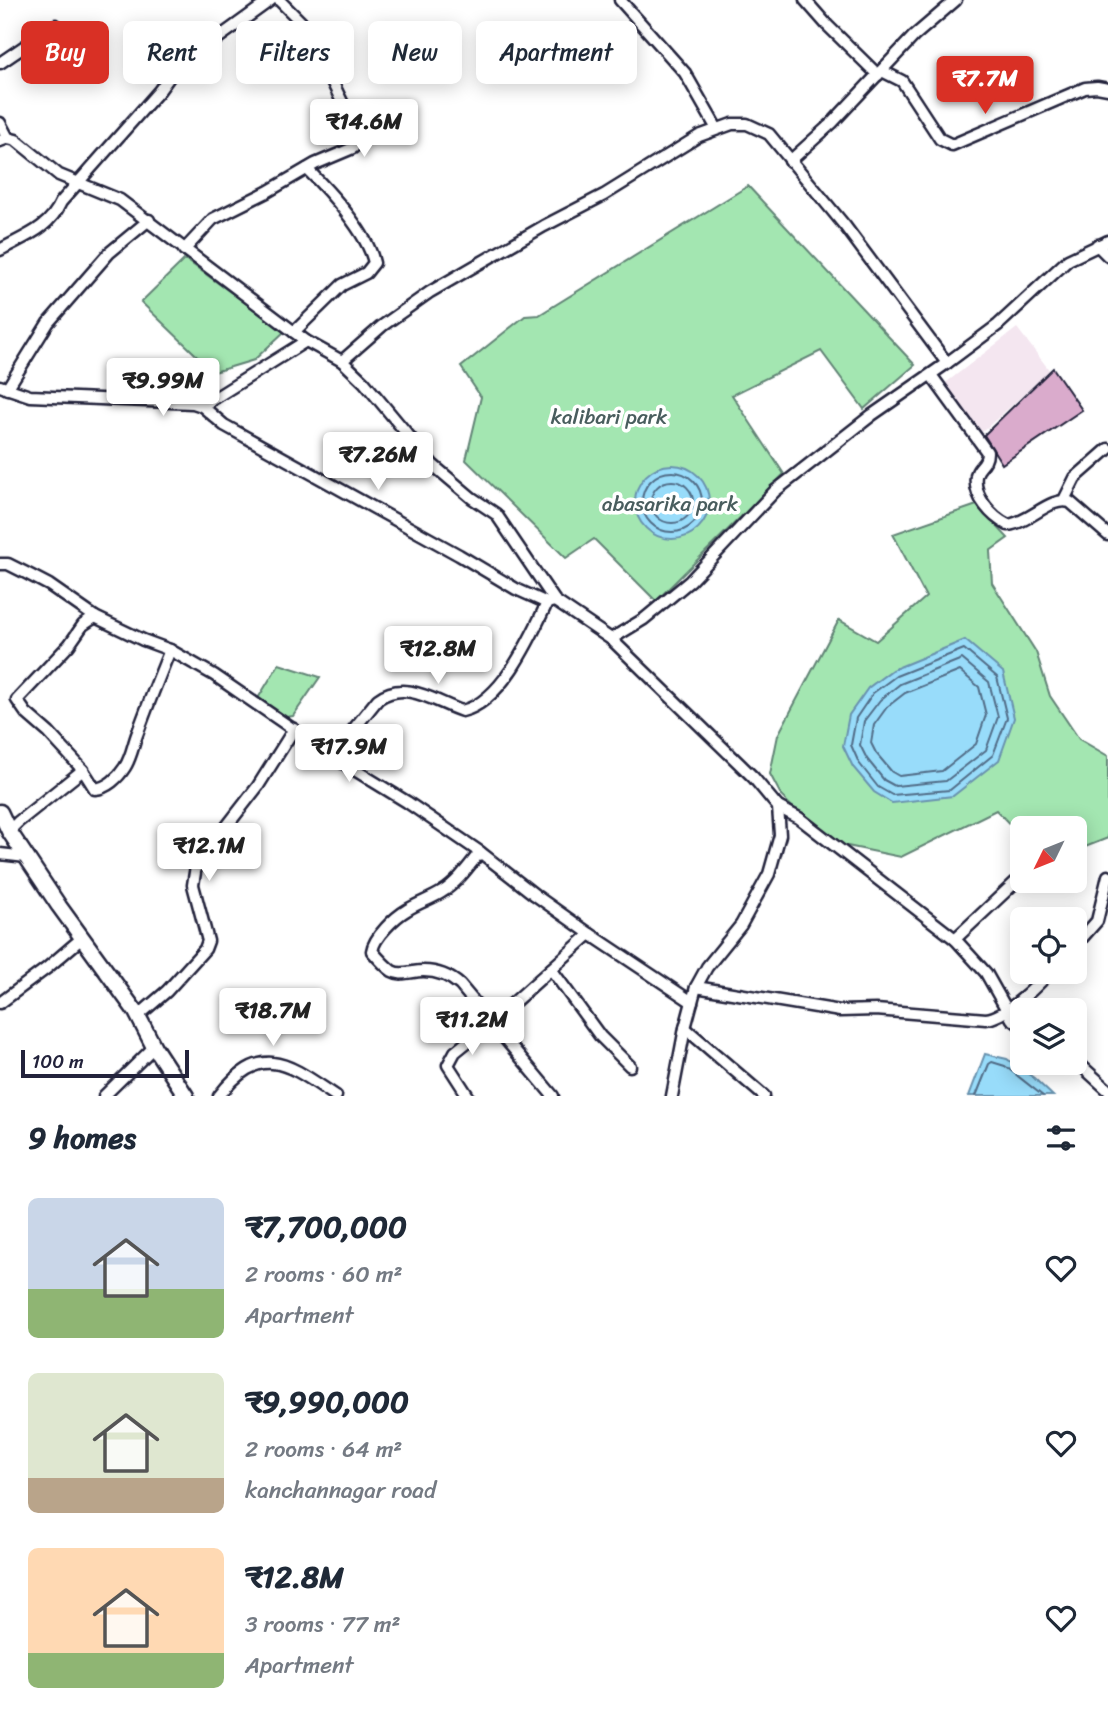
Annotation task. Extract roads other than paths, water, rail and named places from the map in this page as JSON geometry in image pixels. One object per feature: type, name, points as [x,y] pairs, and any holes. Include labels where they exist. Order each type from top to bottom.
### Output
[{"type":"main road","points":[[0,812],[26,857],[138,1016],[154,1047],[186,1096]]},
{"type":"street","points":[[251,0],[254,11]]},
{"type":"street","points":[[0,250],[46,225],[55,216],[61,202],[159,91],[175,69],[271,0]]},
{"type":"street","points":[[184,250],[213,219],[353,148],[360,139],[303,24],[279,0]]},
{"type":"street","points":[[620,0],[685,73],[717,129]]},
{"type":"street","points":[[805,0],[827,25],[880,73],[902,80],[940,139],[952,145],[1085,88],[1108,89]]},
{"type":"street","points":[[790,161],[832,123],[914,37],[956,0]]},
{"type":"street","points":[[0,63],[21,49]]},
{"type":"street","points":[[0,123],[4,140],[28,148],[59,174],[120,200],[306,341],[342,360],[364,382],[433,466],[496,514],[551,602]]},
{"type":"street","points":[[342,360],[382,326],[430,292],[544,226],[604,195],[699,136],[732,124],[747,124],[769,134],[845,226],[947,363]]},
{"type":"street","points":[[294,332],[342,285],[366,273],[374,263],[340,202],[307,169]]},
{"type":"street","points":[[149,220],[109,253],[48,323],[4,387],[30,396],[193,403],[202,406],[224,425],[320,476],[516,589],[551,602],[611,639],[753,777],[778,807],[799,818],[955,939],[986,973],[1010,1015]]},
{"type":"street","points":[[611,639],[644,619],[690,581],[775,491],[862,422],[998,325],[1068,260],[1108,241]]},
{"type":"street","points":[[1097,246],[1108,256]]},
{"type":"street","points":[[202,406],[306,341]]},
{"type":"street","points":[[931,375],[987,452],[986,463],[976,473],[975,478],[984,505],[992,514],[1009,525],[1021,523],[1055,502],[1064,500],[1070,502],[1108,535]]},
{"type":"street","points":[[1064,500],[1075,478],[1108,449]]},
{"type":"street","points":[[0,564],[8,564],[49,584],[95,617],[170,650],[407,802],[480,852],[590,934],[692,1002]]},
{"type":"street","points":[[332,756],[384,695],[407,690],[463,711],[480,704],[496,688],[527,646],[551,602]]},
{"type":"street","points":[[95,617],[83,625],[69,645],[17,700],[26,713],[49,733],[83,770],[95,789],[102,789],[124,768],[170,650]]},
{"type":"street","points":[[138,1016],[167,991],[205,949],[208,941],[193,885],[196,866],[258,786],[294,729]]},
{"type":"street","points":[[9,831],[83,770]]},
{"type":"street","points":[[672,1096],[696,987],[707,967],[741,925],[769,874],[780,835],[778,807]]},
{"type":"street","points":[[480,852],[442,893],[406,910],[395,920],[373,944],[372,951],[394,972],[439,972],[450,976],[553,1096]]},
{"type":"street","points":[[0,854],[26,857]]},
{"type":"street","points":[[1087,932],[1097,920],[1108,876]]},
{"type":"street","points":[[955,939],[1010,887]]},
{"type":"street","points":[[468,1096],[448,1065],[450,1058],[590,934]]},
{"type":"street","points":[[0,1003],[82,938]]},
{"type":"street","points":[[551,969],[600,1036],[630,1066]]},
{"type":"street","points":[[696,987],[840,1010],[876,1010],[986,1019],[994,1018],[1007,1010],[1036,984]]},
{"type":"street","points":[[685,1028],[764,1096]]},
{"type":"street","points":[[104,1096],[154,1047]]},
{"type":"street","points":[[219,1096],[236,1075],[256,1065],[271,1063],[291,1066],[336,1096]]},
{"type":"street","points":[[1087,1071],[1108,1090]]},
{"type":"water","points":[[672,465],[686,468],[698,476],[706,488],[709,502],[706,516],[698,528],[686,536],[672,539],[658,536],[646,528],[638,516],[635,502],[638,488],[646,476],[658,468]]},
{"type":"water","points":[[965,640],[1003,672],[1014,718],[999,760],[953,796],[892,803],[874,792],[853,767],[843,746],[849,715],[868,688],[892,670]]},
{"type":"water","points":[[985,1054],[1007,1059],[1010,1061],[1010,1075],[1030,1075],[1053,1096],[969,1096]]},
{"type":"park label","name":"kalibari park","points":[[609,417]]},
{"type":"park label","name":"abasarika park","points":[[670,504]]}]
